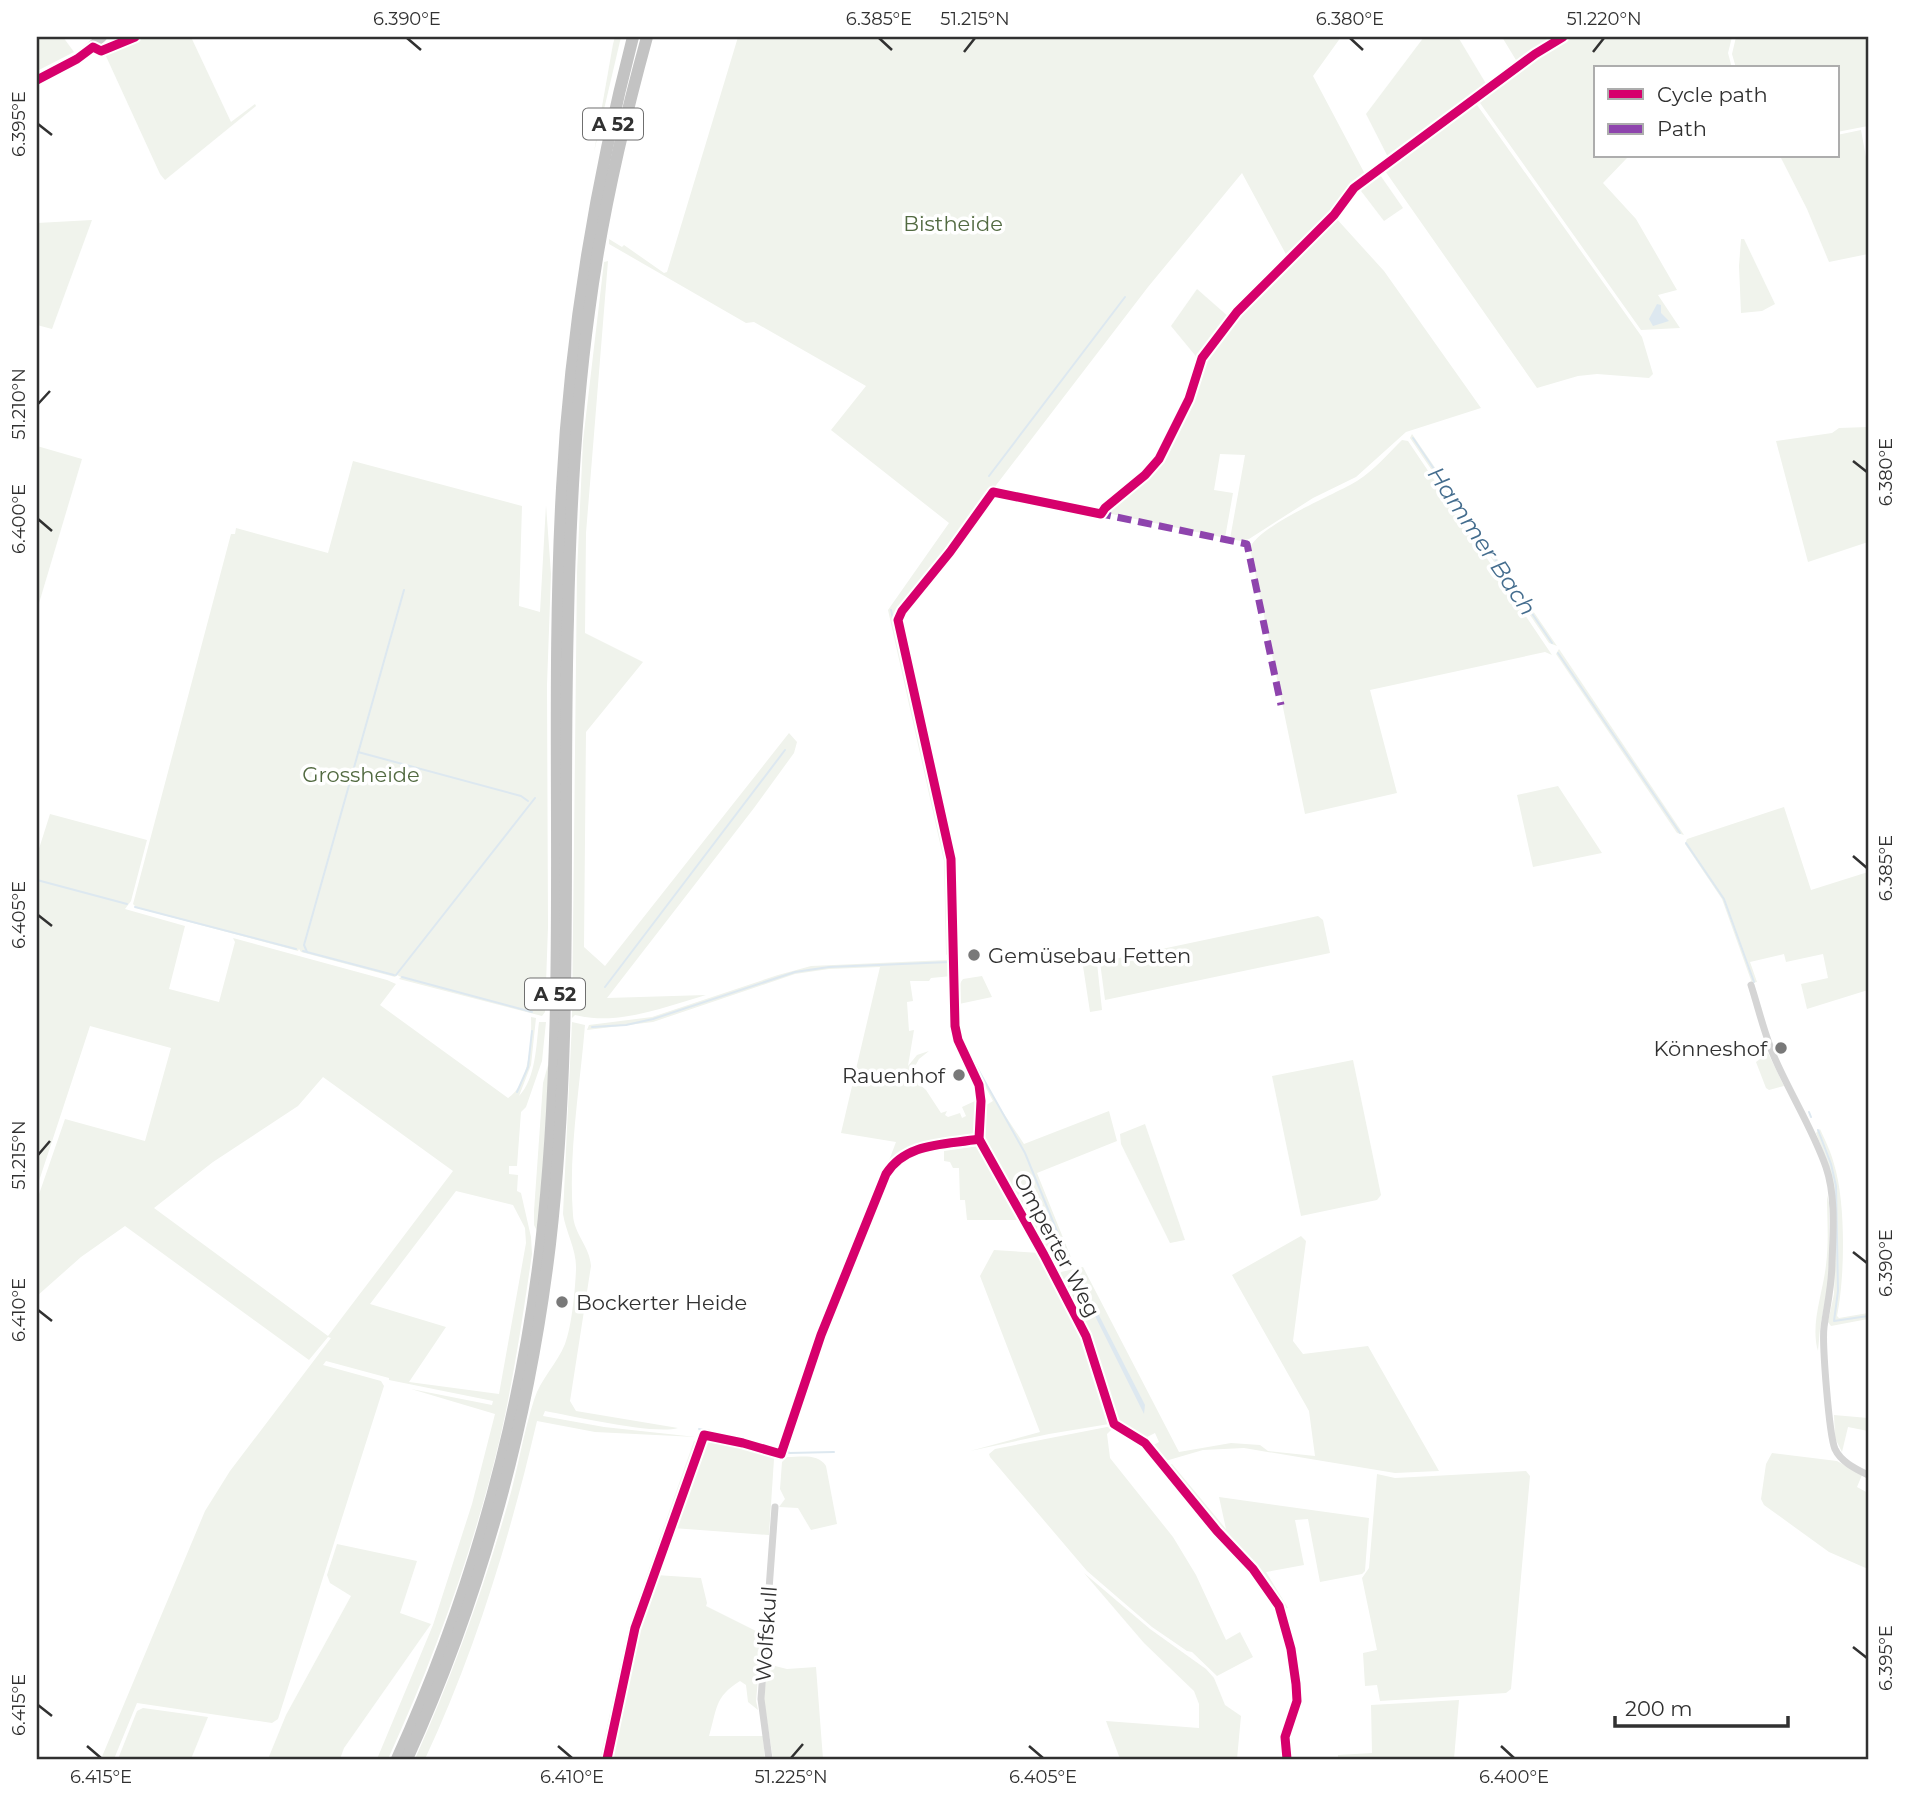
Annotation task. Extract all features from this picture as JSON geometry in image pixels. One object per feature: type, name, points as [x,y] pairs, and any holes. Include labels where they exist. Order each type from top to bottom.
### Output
[{"type":"highway","name":"A 52","points":[[397,1759],[434,1673],[481,1535],[513,1407],[541,1245],[550,1143],[553,1060],[558,618],[566,425],[579,311],[595,208],[632,37]]},
{"type":"highway","name":"A 52","points":[[407,1759],[443,1676],[487,1548],[525,1398],[542,1302],[554,1203],[563,1060],[568,621],[573,473],[589,312],[604,216],[646,37]]},
{"type":"street","points":[[37,80],[77,59],[102,37]]},
{"type":"street","points":[[93,47],[101,51],[135,37]]},
{"type":"street","name":"Omperter Weg","points":[[933,776],[951,859],[955,1026],[958,1040],[979,1085],[979,1139],[1086,1336],[1114,1424],[1145,1443],[1217,1531],[1253,1569],[1279,1606],[1291,1649],[1297,1701],[1285,1737],[1287,1759]]},
{"type":"street","points":[[1751,985],[1775,1059],[1803,1113],[1827,1169],[1831,1195],[1832,1265],[1823,1329],[1831,1430],[1835,1449],[1841,1458],[1868,1475]]},
{"type":"street","name":"Wolfskull","points":[[769,1759],[761,1699],[775,1507]]},
{"type":"green space","points":[[37,37],[63,37],[74,52],[37,71]]},
{"type":"green space","points":[[145,37],[191,37],[231,122],[255,104],[256,106],[165,180],[105,54]]},
{"type":"green space","points":[[615,37],[621,37],[594,152],[613,44]]},
{"type":"green space","name":"Bistheide","points":[[738,37],[1341,37],[1313,76],[1366,176],[1352,186],[1333,214],[1288,258],[1242,173],[1148,287],[895,617],[950,860],[951,951],[946,955],[944,861],[888,610],[949,523],[831,430],[866,386],[754,322],[746,323],[609,244],[609,239],[622,247],[624,245],[664,273],[667,272]]},
{"type":"green space","points":[[1424,37],[1458,37],[1488,87],[1389,159],[1366,114]]},
{"type":"green space","points":[[1502,37],[1559,37],[1519,65]]},
{"type":"green space","points":[[1565,37],[1732,37],[1728,53],[1731,66],[1594,66],[1594,158],[1627,158],[1603,183],[1636,219],[1677,290],[1658,295],[1680,328],[1641,330],[1480,103],[1481,96]]},
{"type":"green space","points":[[1736,37],[1868,37],[1868,126],[1839,132],[1839,66],[1735,66],[1732,54]]},
{"type":"green space","points":[[1471,103],[1477,105],[1642,337],[1653,374],[1649,378],[1597,374],[1578,376],[1537,388],[1383,168]]},
{"type":"green space","points":[[1861,130],[1868,168],[1868,254],[1829,262],[1807,209],[1781,158],[1839,158],[1839,135]]},
{"type":"green space","points":[[1378,172],[1403,208],[1384,221],[1358,187]]},
{"type":"green space","points":[[1335,217],[1384,271],[1481,408],[1406,432],[1356,477],[1313,498],[1249,539],[1230,539],[1245,455],[1220,454],[1214,490],[1233,493],[1225,538],[1107,513],[1105,509],[1146,476],[1170,445],[1191,400],[1206,355],[1239,313]]},
{"type":"green space","points":[[92,220],[52,329],[37,325],[37,223]]},
{"type":"green space","points":[[1741,239],[1744,239],[1775,304],[1762,311],[1741,313]]},
{"type":"green space","points":[[608,261],[586,533],[585,633],[643,662],[586,732],[584,947],[605,966],[789,733],[797,742],[794,753],[754,808],[607,998],[706,995],[625,1017],[592,1018],[575,1015],[572,1018],[577,573],[583,441],[604,262]]},
{"type":"green space","points":[[1197,289],[1230,318],[1199,360],[1171,326]]},
{"type":"green space","points":[[1868,427],[1868,542],[1808,562],[1776,441],[1832,433],[1839,428]]},
{"type":"green space","points":[[1412,434],[1557,646],[1549,643],[1410,438]]},
{"type":"green space","points":[[1402,440],[1408,441],[1552,655],[1545,652],[1370,690],[1397,793],[1305,814],[1250,548],[1256,539],[1282,520],[1363,477]]},
{"type":"green space","points":[[37,446],[82,459],[37,610]]},
{"type":"green space","name":"Grossheide","points":[[353,461],[522,506],[519,606],[540,612],[546,505],[551,574],[547,685],[548,927],[545,1012],[542,1016],[399,979],[401,977],[397,975],[395,977],[301,952],[299,949],[298,951],[137,908],[133,904],[231,534],[235,534],[236,528],[328,553]]},
{"type":"green space","points":[[1559,649],[1684,835],[1677,833],[1556,654]]},
{"type":"green space","points":[[1558,786],[1602,853],[1533,867],[1517,795]]},
{"type":"green space","points":[[1784,807],[1811,890],[1868,872],[1868,990],[1807,1009],[1801,984],[1828,978],[1823,954],[1786,962],[1784,954],[1750,962],[1757,982],[1752,983],[1722,899],[1685,844],[1687,839]]},
{"type":"green space","points":[[50,814],[147,840],[131,901],[125,909],[185,926],[169,989],[219,1002],[235,942],[233,938],[387,980],[396,984],[380,1005],[508,1098],[515,1092],[525,1073],[530,1049],[531,1017],[536,1018],[531,1065],[519,1096],[532,1071],[539,1022],[546,1022],[542,1061],[526,1107],[521,1112],[517,1166],[509,1166],[509,1174],[518,1175],[517,1191],[521,1193],[532,1254],[505,1415],[466,1561],[422,1681],[388,1759],[377,1759],[433,1625],[472,1504],[495,1414],[411,1389],[492,1405],[493,1401],[389,1380],[326,1361],[323,1365],[381,1381],[384,1386],[278,1719],[272,1723],[137,1703],[114,1759],[101,1759],[205,1511],[230,1471],[331,1338],[328,1337],[309,1360],[125,1226],[81,1257],[37,1296],[37,1200],[65,1119],[145,1141],[171,1048],[90,1026],[37,1187],[37,855]],"holes":[[[323,1077],[453,1171],[328,1336],[154,1208],[213,1162],[298,1106]],[[456,1191],[513,1205],[525,1228],[526,1243],[499,1394],[409,1382],[446,1327],[370,1304]]]},
{"type":"green space","points":[[1318,916],[1323,920],[1330,953],[1105,1000],[1100,962]]},
{"type":"green space","points":[[947,960],[952,964],[952,976],[931,978],[929,981],[910,981],[913,1001],[907,1002],[909,1031],[914,1030],[908,1066],[917,1055],[929,1051],[919,1059],[913,1070],[917,1082],[926,1090],[941,1113],[947,1111],[945,1115],[948,1117],[960,1113],[962,1118],[966,1116],[962,1107],[977,1100],[975,1133],[971,1137],[911,1150],[892,1164],[884,1174],[896,1142],[841,1133],[880,967],[829,969],[795,974],[653,1022],[587,1030],[589,1025],[652,1017],[811,966]]},
{"type":"green space","points":[[1097,963],[1102,1010],[1090,1012],[1083,966]]},
{"type":"green space","points":[[982,976],[992,997],[959,1004],[960,1034],[995,1100],[1024,1144],[1109,1111],[1117,1141],[1037,1173],[1074,1265],[1059,1269],[1053,1266],[985,1143],[982,1132],[983,1107],[993,1101],[961,1042],[956,1009],[957,992],[963,979]]},
{"type":"green space","points":[[572,1022],[585,1025],[573,1144],[573,1215],[591,1266],[570,1401],[576,1411],[678,1428],[633,1427],[545,1411],[543,1416],[604,1427],[696,1437],[595,1432],[537,1421],[503,1551],[475,1636],[425,1759],[415,1759],[454,1665],[488,1568],[512,1490],[534,1400],[562,1351],[570,1327],[576,1263],[563,1214]]},
{"type":"green space","points":[[1768,1053],[1784,1086],[1769,1090],[1756,1062]]},
{"type":"green space","points":[[1353,1060],[1381,1195],[1377,1200],[1301,1216],[1272,1076]]},
{"type":"green space","points":[[548,1065],[548,1107],[538,1233],[534,1225],[534,1211],[543,1083]]},
{"type":"green space","points":[[1145,1124],[1185,1240],[1170,1243],[1121,1144],[1120,1134]]},
{"type":"green space","points":[[1820,1129],[1833,1160],[1841,1198],[1843,1261],[1837,1316],[1839,1318],[1868,1313],[1868,1319],[1831,1326],[1828,1322],[1834,1294],[1835,1265],[1829,1166],[1816,1133]]},
{"type":"green space","points":[[979,1146],[1022,1220],[967,1220],[965,1200],[960,1200],[959,1168],[953,1168],[950,1162],[944,1161],[944,1151]]},
{"type":"green space","points":[[1827,1195],[1829,1280],[1818,1351],[1815,1330],[1827,1256]]},
{"type":"green space","points":[[1024,1224],[1041,1253],[1083,1336],[1109,1424],[970,1451],[1040,1432],[980,1276],[994,1250],[1040,1253]]},
{"type":"green space","points":[[1301,1236],[1306,1241],[1293,1341],[1303,1354],[1368,1346],[1439,1471],[1395,1473],[1244,1448],[1203,1450],[1162,1462],[1150,1447],[1159,1442],[1155,1433],[1143,1439],[1116,1421],[1088,1335],[1059,1277],[1061,1272],[1083,1267],[1179,1452],[1231,1443],[1260,1445],[1268,1451],[1315,1456],[1309,1411],[1232,1275]]},
{"type":"green space","points":[[1834,1415],[1868,1418],[1868,1431],[1848,1427],[1842,1452],[1835,1438]]},
{"type":"green space","points":[[1114,1427],[1107,1434],[1110,1458],[1173,1537],[1196,1575],[1226,1640],[1240,1632],[1253,1657],[1217,1676],[1192,1652],[1152,1627],[1087,1571],[989,1454],[995,1449]]},
{"type":"green space","points":[[707,1429],[776,1448],[783,1445],[776,1450],[697,1431]]},
{"type":"green space","points":[[708,1438],[771,1453],[774,1459],[769,1535],[673,1528],[703,1441]]},
{"type":"green space","points":[[694,1441],[699,1441],[633,1627],[606,1759],[600,1759],[629,1626]]},
{"type":"green space","points":[[1772,1453],[1837,1461],[1862,1475],[1857,1487],[1868,1493],[1868,1569],[1829,1552],[1764,1505],[1761,1499],[1766,1464]]},
{"type":"green space","points":[[787,1457],[814,1457],[826,1466],[837,1524],[811,1530],[798,1508],[779,1507],[785,1499],[780,1489],[782,1462]]},
{"type":"green space","points":[[1172,1464],[1226,1529],[1219,1497],[1369,1518],[1365,1571],[1362,1574],[1320,1582],[1308,1519],[1295,1520],[1304,1565],[1266,1572],[1288,1608],[1283,1609],[1262,1577],[1167,1467]]},
{"type":"green space","points":[[1526,1471],[1530,1476],[1511,1689],[1506,1693],[1380,1701],[1377,1685],[1365,1686],[1363,1653],[1377,1650],[1362,1578],[1369,1568],[1377,1474],[1395,1478]]},
{"type":"green space","points":[[337,1544],[417,1561],[400,1613],[431,1624],[344,1748],[340,1759],[268,1759],[286,1715],[351,1596],[330,1583],[327,1575]]},
{"type":"green space","points":[[1084,1573],[1214,1678],[1225,1705],[1241,1716],[1237,1759],[1120,1759],[1106,1721],[1199,1728],[1199,1704],[1194,1691],[1144,1643]]},
{"type":"green space","points":[[656,1575],[701,1578],[706,1606],[762,1634],[756,1701],[758,1710],[748,1702],[746,1685],[740,1681],[721,1699],[709,1736],[763,1736],[765,1759],[609,1759],[636,1628]]},
{"type":"green space","points":[[767,1664],[787,1669],[816,1667],[823,1759],[773,1759],[764,1701]]},
{"type":"green space","points":[[1459,1700],[1454,1759],[1338,1759],[1338,1755],[1372,1753],[1371,1705]]},
{"type":"green space","points":[[143,1708],[208,1717],[191,1759],[118,1759],[137,1711]]},
{"type":"shaded area","points":[[1657,304],[1661,305],[1661,313],[1669,321],[1653,326],[1649,319]]},
{"type":"shaded area","points":[[1085,1288],[1145,1405],[1144,1414],[1082,1290]]},
{"type":"waterway","points":[[989,476],[1125,297]]},
{"type":"waterway","name":"Hammer Bach","points":[[1413,438],[1552,643]]},
{"type":"waterway","points":[[307,952],[304,945],[404,590]]},
{"type":"waterway","points":[[891,610],[947,861],[949,951]]},
{"type":"waterway","name":"Hammer Bach","points":[[1558,653],[1680,833]]},
{"type":"waterway","points":[[605,987],[785,750]]},
{"type":"waterway","points":[[358,752],[521,796],[528,801]]},
{"type":"waterway","points":[[396,975],[535,798]]},
{"type":"waterway","name":"Hammer Bach","points":[[1686,843],[1724,899],[1754,982]]},
{"type":"waterway","points":[[37,880],[127,904]]},
{"type":"waterway","points":[[135,907],[296,949]]},
{"type":"waterway","points":[[303,951],[394,975]]},
{"type":"waterway","points":[[592,1027],[626,1025],[653,1019],[795,972],[829,967],[950,962]]},
{"type":"waterway","points":[[402,977],[532,1012]]},
{"type":"waterway","points":[[958,986],[958,1009]]},
{"type":"waterway","points":[[517,1092],[528,1067],[532,1031]]},
{"type":"waterway","points":[[961,1039],[1025,1153],[1070,1263]]},
{"type":"waterway","name":"Hammer Bach","points":[[1809,1112],[1811,1117]]},
{"type":"waterway","name":"Hammer Bach","points":[[1818,1130],[1836,1186],[1838,1291],[1834,1321],[1868,1316]]},
{"type":"waterway","points":[[699,1429],[776,1449],[782,1447]]},
{"type":"waterway","points":[[603,1759],[631,1626],[696,1442]]},
{"type":"waterway","points":[[786,1448],[789,1453],[834,1452]]},
{"type":"marked path","points":[[1097,513],[1247,544],[1281,705]]},
{"type":"cycle path","points":[[37,80],[77,59],[93,47],[101,51],[135,37]]},
{"type":"cycle path","points":[[1287,1759],[1285,1737],[1297,1701],[1291,1649],[1279,1606],[1253,1569],[1217,1531],[1145,1443],[1114,1424],[1086,1336],[979,1139],[979,1085],[958,1040],[955,1026],[951,859],[898,620],[902,611],[950,552],[993,492],[1101,514],[1159,459],[1189,399],[1202,358],[1237,312],[1334,215],[1354,188],[1535,54],[1563,37]]},
{"type":"cycle path","points":[[607,1759],[635,1628],[704,1435],[781,1454],[821,1335],[886,1174],[894,1164],[915,1150],[979,1139]]},
{"type":"place","name":"Gemüsebau Fetten","points":[[974,955]]},
{"type":"place","name":"Könneshof","points":[[1781,1048]]},
{"type":"place","name":"Rauenhof","points":[[959,1075]]},
{"type":"place","name":"Bockerter Heide","points":[[562,1302]]}]
